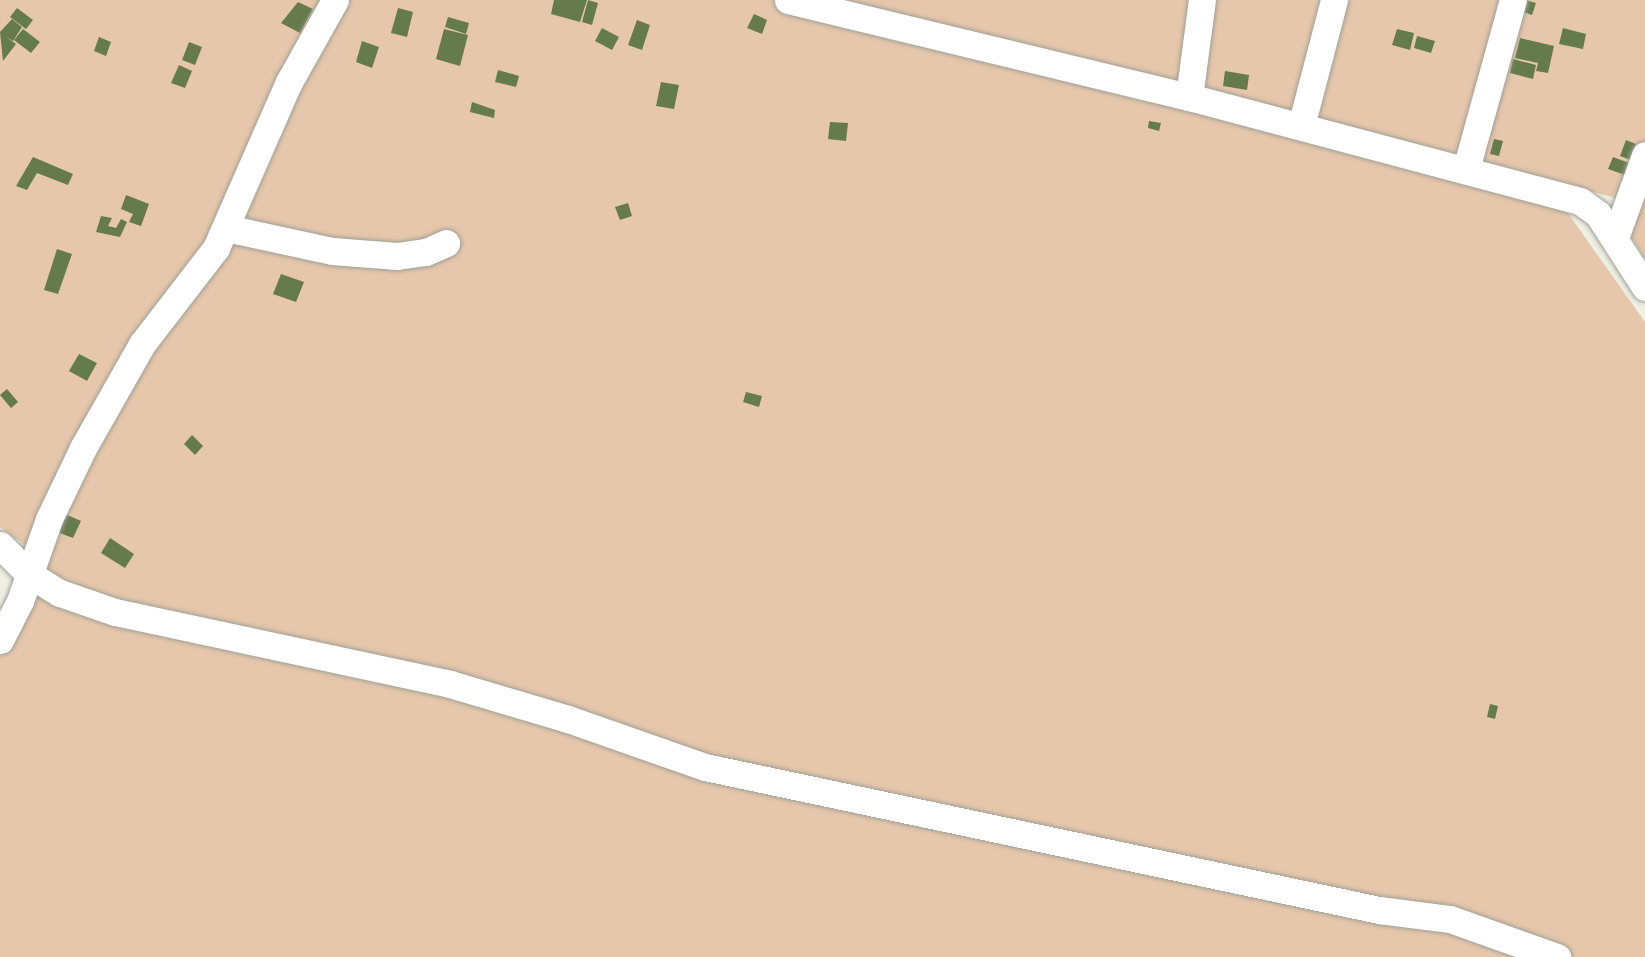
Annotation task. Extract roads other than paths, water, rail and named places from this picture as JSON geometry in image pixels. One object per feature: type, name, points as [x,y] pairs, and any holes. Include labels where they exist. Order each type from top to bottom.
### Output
[{"type":"lane","points":[[0,640],[29,574],[49,519],[84,448],[142,344],[216,248],[289,82],[335,0]]},
{"type":"lane","points":[[788,0],[1189,97],[1580,201],[1598,214],[1645,287]]},
{"type":"lane","points":[[1189,97],[1203,0]]},
{"type":"lane","points":[[1301,126],[1334,0]]},
{"type":"lane","points":[[1466,169],[1513,0]]},
{"type":"lane","points":[[1615,238],[1645,154]]},
{"type":"lane","points":[[226,228],[332,251],[397,256],[426,252],[446,243]]},
{"type":"lane","points":[[0,545],[29,574],[60,593],[115,612],[450,684],[568,719],[705,767],[1332,901],[1450,919],[1557,957]]}]
